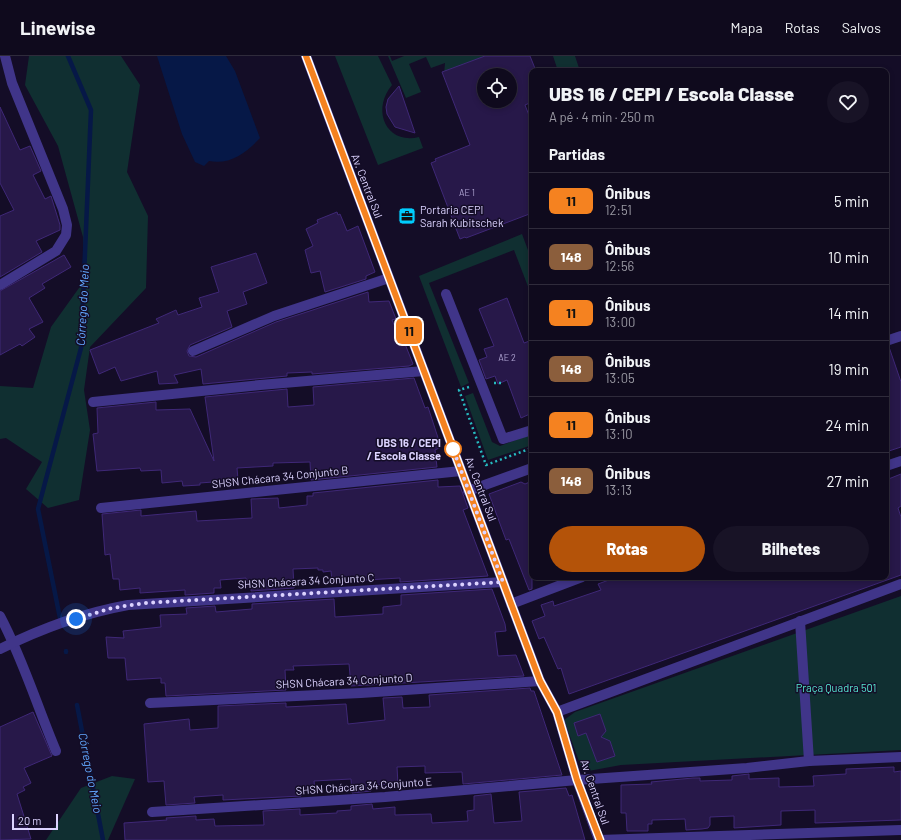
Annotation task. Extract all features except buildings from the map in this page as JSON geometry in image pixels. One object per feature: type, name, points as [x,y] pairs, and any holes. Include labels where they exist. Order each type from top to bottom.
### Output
[{"type":"street","points":[[0,285],[56,251],[66,235],[67,225],[63,209],[12,83],[5,56]]},
{"type":"street","name":"Av. Central Sul","points":[[306,56],[540,681],[557,712],[577,780],[599,840]]},
{"type":"street","points":[[193,351],[274,316],[389,278]]},
{"type":"street","points":[[446,294],[503,439],[529,431]]},
{"type":"street","points":[[889,340],[901,336]]},
{"type":"street","points":[[93,402],[260,385],[424,371]]},
{"type":"street","points":[[889,465],[901,461]]},
{"type":"street","points":[[468,491],[529,469]]},
{"type":"street","name":"SHSN Chácara 34 Conjunto B","points":[[101,508],[461,471]]},
{"type":"street","points":[[511,604],[574,580]]},
{"type":"street","name":"SHSN Chácara 34 Conjunto C","points":[[0,649],[14,642],[90,614],[112,608],[145,603],[503,582]]},
{"type":"street","points":[[557,712],[901,584]]},
{"type":"street","points":[[0,616],[14,642],[39,711],[56,751]]},
{"type":"street","points":[[800,621],[809,761]]},
{"type":"street","name":"SHSN Chácara 34 Conjunto D","points":[[150,703],[361,693],[540,681]]},
{"type":"street","name":"SHSN Chácara 34 Conjunto E","points":[[152,812],[385,797],[577,780],[747,768],[809,761],[901,757]]},
{"type":"street","points":[[599,840],[787,837],[901,830]]},
{"type":"path","points":[[459,390],[486,465],[529,449]]},
{"type":"green space","points":[[29,56],[121,56],[140,85],[127,172],[148,216],[146,288],[90,347],[84,390],[90,430],[79,500],[48,508],[26,489],[42,462],[6,438],[0,439],[0,386],[33,388],[51,327],[84,281],[83,237],[58,146],[25,85]]},
{"type":"green space","points":[[335,56],[378,56],[392,85],[386,95],[383,105],[385,123],[390,131],[398,136],[408,138],[419,137],[423,148],[378,165]]},
{"type":"green space","points":[[388,56],[390,56],[392,61],[404,56],[490,56],[444,75],[445,63],[431,68],[426,57],[409,64],[421,92],[406,98]]},
{"type":"green space","points":[[553,56],[575,56],[579,68],[557,68]]},
{"type":"green space","points":[[522,234],[529,253],[529,289],[514,250],[429,283],[469,383],[461,387],[419,276]]},
{"type":"green space","points":[[473,393],[492,442],[500,446],[529,435],[529,446],[488,460],[465,396]]},
{"type":"green space","name":"Praça Quadra 501","points":[[901,596],[901,750],[621,765],[583,772],[564,720],[575,712]]},
{"type":"green space","points":[[112,776],[135,779],[108,840],[46,840],[81,788]]},
{"type":"water","points":[[157,56],[226,56],[235,71],[260,138],[237,157],[217,162],[209,161],[204,166],[195,162],[182,134]]},
{"type":"waterway","name":"Córrego do Meio","points":[[61,623],[38,509],[81,348],[91,110],[68,56]]},
{"type":"waterway","name":"Córrego do Meio","points":[[77,705],[103,840]]},
{"type":"bus line","name":"11","points":[[306,56],[540,681],[557,712],[577,780],[600,840]]},
{"type":"place","name":"Portaria CEPI Sarah Kubitschek","points":[[407,216]]},
{"type":"place","name":"UBS 16 / CEPI / Escola Classe","points":[[453,449]]},
{"type":"route","points":[[76,619],[112,608],[145,603],[503,582],[453,449]]}]
